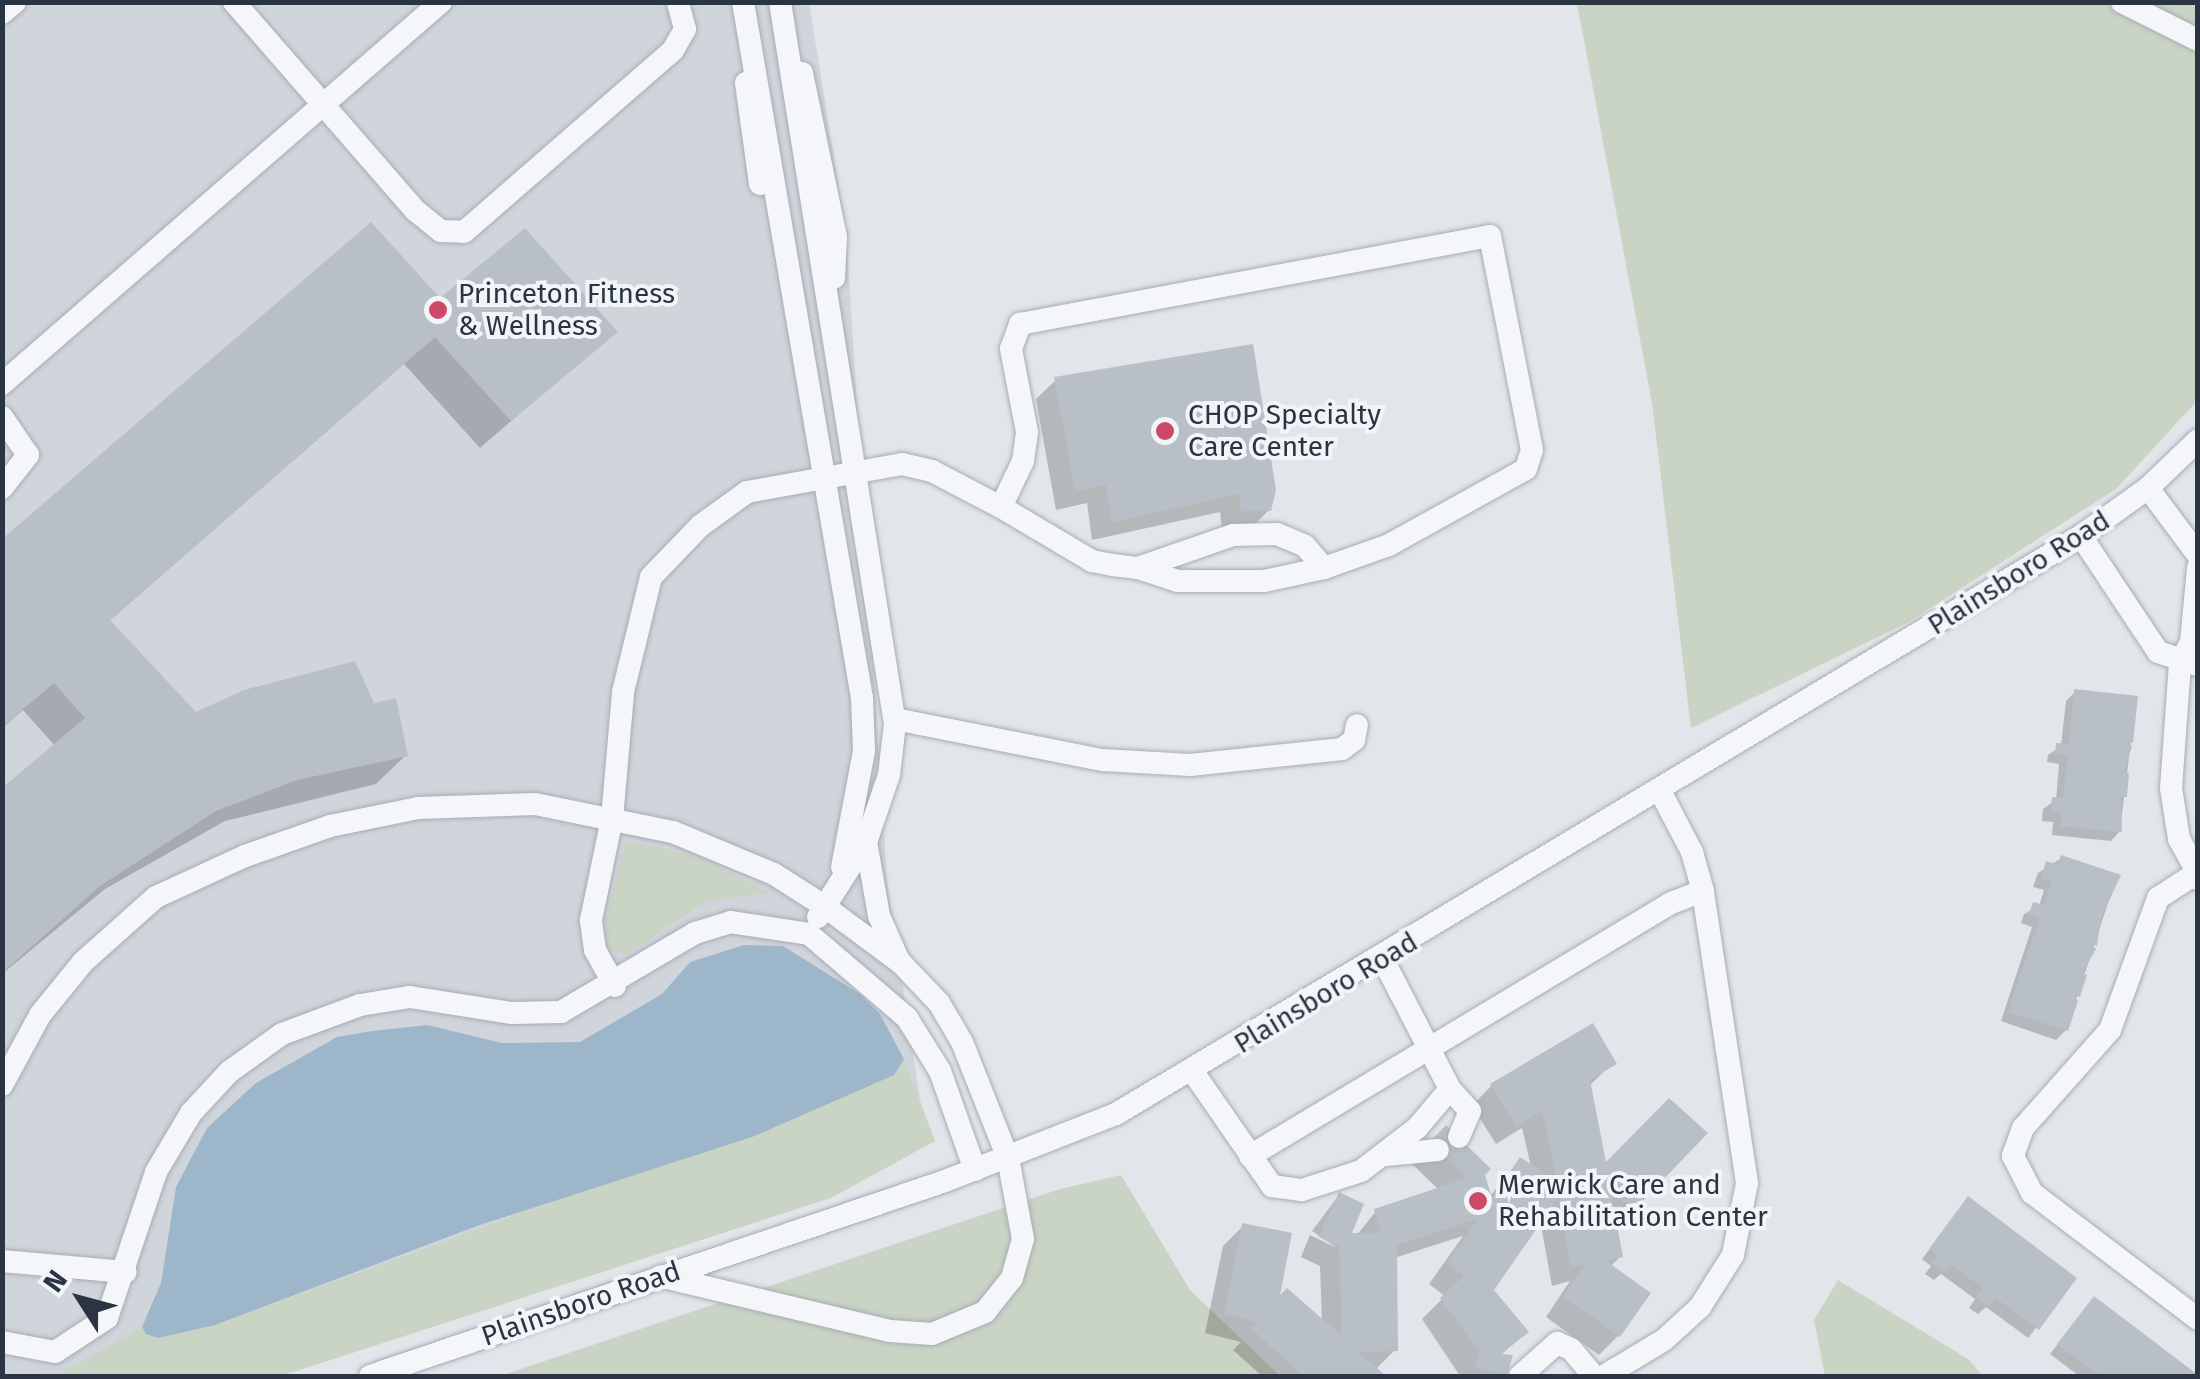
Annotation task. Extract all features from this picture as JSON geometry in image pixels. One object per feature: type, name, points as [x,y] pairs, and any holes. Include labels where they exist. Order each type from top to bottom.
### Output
[{"type":"street","points":[[2,13],[15,2]]},
{"type":"street","points":[[234,2],[416,211],[441,231],[464,232],[673,50],[685,29],[678,2]]},
{"type":"street","points":[[2,384],[442,2]]},
{"type":"street","points":[[2122,2],[2198,40]]},
{"type":"street","points":[[781,10],[895,719],[889,775],[866,842],[840,873],[809,934]]},
{"type":"street","points":[[745,11],[825,473],[864,734],[840,873]]},
{"type":"street","points":[[614,986],[595,950],[592,920],[612,820],[623,692],[652,577],[700,526],[747,492],[825,473],[902,464],[932,471],[1092,561],[1138,568],[1178,581],[1264,580],[1324,568],[1389,545],[1526,469],[1532,450],[1490,236],[1020,324],[1011,348],[1027,432],[1023,461],[1001,507]]},
{"type":"street","points":[[2,417],[28,455],[2,488]]},
{"type":"street","name":"Plainsboro Road","points":[[370,1376],[975,1170],[1116,1114],[1383,960],[2081,536],[2148,488],[2198,440]]},
{"type":"street","points":[[2148,488],[2198,556]]},
{"type":"street","points":[[1138,568],[1233,535],[1277,534],[1305,546],[1324,568]]},
{"type":"street","points":[[2081,536],[2158,652],[2188,664]]},
{"type":"street","points":[[2198,568],[2172,806],[2197,875],[2158,898],[2110,1030],[2024,1128],[2013,1156],[2032,1193],[2198,1319]]},
{"type":"street","points":[[895,719],[1103,760],[1190,764],[1342,749],[1354,740],[1357,725]]},
{"type":"street","points":[[1604,1376],[1664,1340],[1700,1307],[1732,1255],[1744,1211],[1745,1148],[1703,891],[1692,852],[1661,793]]},
{"type":"street","points":[[2,1084],[40,1014],[83,962],[156,897],[245,856],[330,826],[418,808],[536,804],[673,832],[774,874],[824,906],[900,963],[939,1003],[962,1042],[1008,1158],[1021,1202],[1020,1257],[986,1312],[952,1330],[890,1330],[660,1276]]},
{"type":"street","points":[[866,842],[879,916],[900,963]]},
{"type":"street","points":[[1250,1156],[1670,904],[1703,891]]},
{"type":"street","points":[[2,1342],[36,1352],[55,1352],[106,1318],[126,1272],[156,1172],[192,1113],[229,1072],[282,1034],[360,1005],[410,997],[511,1012],[562,1012],[614,986],[695,934],[730,922],[809,934],[907,1018],[940,1071],[975,1170]]},
{"type":"street","points":[[1383,960],[1450,1089],[1470,1111],[1458,1138]]},
{"type":"street","points":[[1193,1072],[1272,1186],[1288,1191],[1321,1186],[1386,1155],[1438,1150]]},
{"type":"street","points":[[1386,1155],[1450,1089]]},
{"type":"street","points":[[2,1261],[126,1272]]},
{"type":"street","points":[[1520,1376],[1557,1343],[1594,1376]]},
{"type":"street","points":[[36,1352],[39,1376]]},
{"type":"shaded area","points":[[14,2],[809,3],[846,231],[887,880],[926,1140],[252,1376],[3,1376],[3,12]]},
{"type":"green space","points":[[1577,3],[2197,3],[2197,401],[2116,489],[1907,623],[1691,728],[1652,403]]},
{"type":"green space","points":[[626,841],[694,855],[770,893],[706,901],[626,955],[607,950],[605,923]]},
{"type":"green space","points":[[904,1059],[935,1141],[831,1198],[281,1376],[57,1376],[142,1327],[158,1338],[216,1325],[844,1095],[894,1075]]},
{"type":"green space","points":[[1121,1175],[1190,1290],[1280,1376],[500,1376],[1060,1189]]},
{"type":"green space","points":[[1838,1280],[1968,1359],[1983,1376],[1825,1376],[1814,1320]]},
{"type":"water","points":[[744,945],[783,946],[860,994],[880,1014],[904,1059],[894,1075],[752,1137],[477,1226],[215,1325],[158,1338],[146,1334],[142,1327],[161,1283],[176,1187],[207,1128],[256,1083],[337,1037],[372,1031],[427,1025],[502,1043],[580,1042],[662,994],[690,962]]},
{"type":"building","points":[[371,222],[440,298],[525,228],[618,332],[511,421],[435,337],[110,620],[196,712],[244,690],[355,661],[374,703],[396,698],[408,756],[297,780],[216,811],[100,886],[2,973],[2,788],[85,718],[54,683],[2,727],[2,539]]},
{"type":"building","name":"CHOP Specialty Care Center","points":[[1253,344],[1276,490],[1271,511],[1241,511],[1239,494],[1112,522],[1106,485],[1075,491],[1054,377]]},
{"type":"building","points":[[2074,689],[2138,696],[2133,743],[2126,742],[2132,746],[2124,772],[2129,773],[2127,797],[2121,797],[2122,832],[2060,826],[2062,814],[2050,812],[2052,797],[2063,798],[2068,755],[2055,754],[2056,743],[2069,744]]},
{"type":"building","points":[[2061,855],[2121,875],[2101,918],[2097,946],[2091,944],[2096,949],[2082,974],[2087,975],[2080,997],[2073,995],[2078,1001],[2068,1031],[2008,1012],[2040,918],[2029,914],[2033,902],[2044,905],[2052,881],[2041,878],[2046,861],[2058,865]]},
{"type":"building","name":"Merwick Care and Rehabilitation Center","points":[[1593,1023],[1617,1064],[1590,1080],[1606,1162],[1669,1098],[1708,1133],[1633,1211],[1610,1189],[1623,1257],[1606,1261],[1651,1293],[1620,1337],[1563,1296],[1586,1264],[1571,1267],[1558,1198],[1494,1290],[1529,1332],[1501,1354],[1513,1355],[1507,1375],[1475,1368],[1480,1352],[1440,1298],[1464,1276],[1447,1263],[1478,1219],[1397,1245],[1398,1351],[1358,1352],[1386,1376],[1303,1376],[1251,1328],[1258,1322],[1224,1314],[1242,1223],[1292,1233],[1280,1295],[1287,1288],[1342,1336],[1339,1246],[1319,1237],[1339,1192],[1364,1204],[1352,1233],[1381,1233],[1374,1209],[1467,1178],[1430,1142],[1446,1125],[1491,1169],[1485,1175],[1492,1198],[1520,1157],[1557,1181],[1542,1111],[1516,1126],[1490,1084]]},
{"type":"building","points":[[1968,1196],[2077,1278],[2039,1330],[1996,1298],[1989,1307],[1976,1297],[1983,1288],[1951,1265],[1945,1273],[1933,1264],[1938,1256],[1929,1249]]},
{"type":"building","points":[[2094,1296],[2198,1376],[2100,1376],[2057,1344]]},
{"type":"place","name":"Princeton Fitness & Wellness","points":[[438,310]]},
{"type":"place","name":"CHOP Specialty Care Center","points":[[1165,431]]},
{"type":"place","name":"Merwick Care and Rehabilitation Center","points":[[1478,1201]]}]
